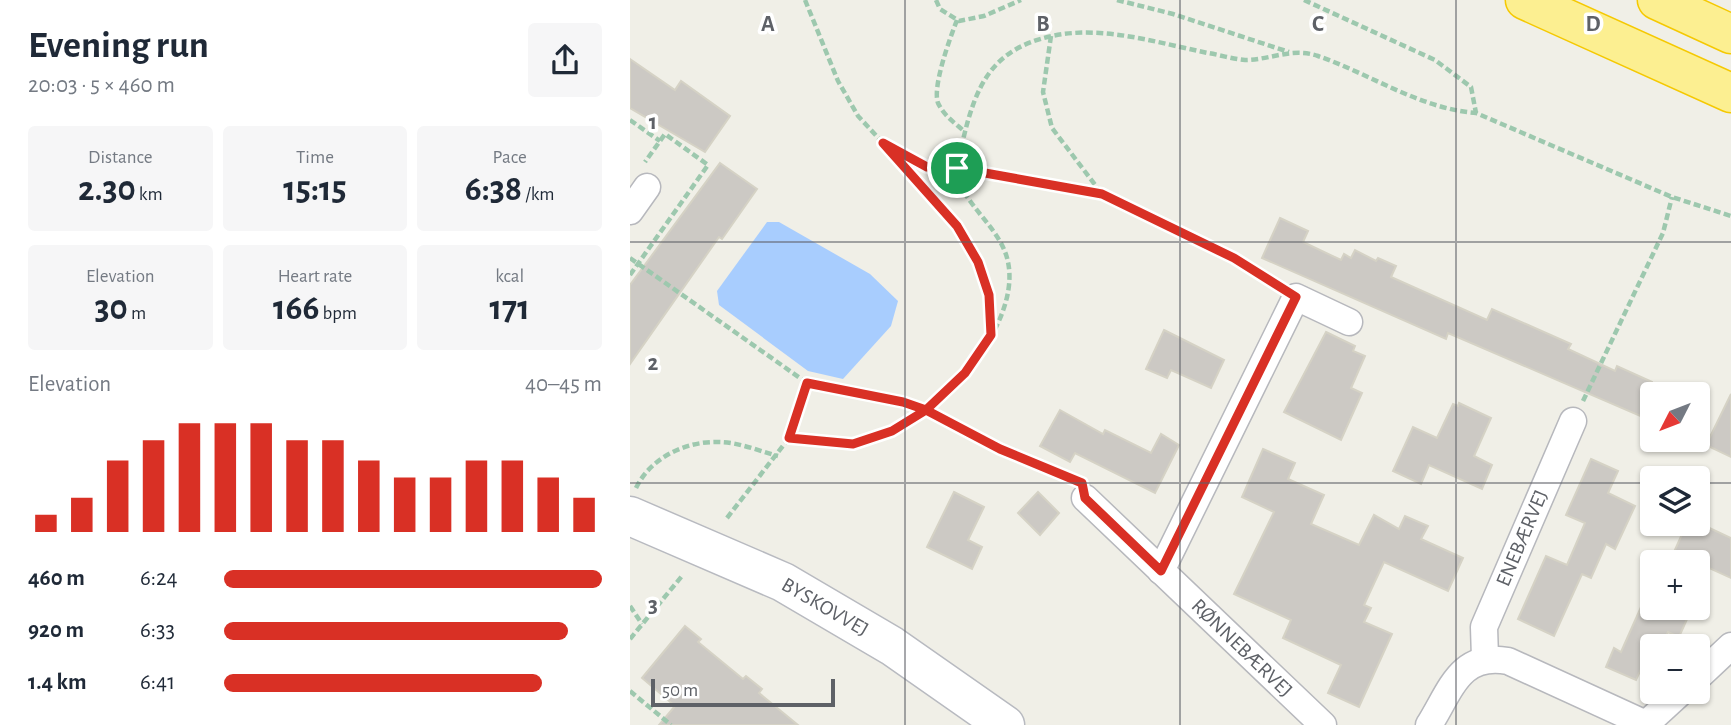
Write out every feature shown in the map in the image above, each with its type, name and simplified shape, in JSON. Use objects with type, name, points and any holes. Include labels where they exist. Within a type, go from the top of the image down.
[{"type":"highway","points":[[1525,0],[1731,93]]},
{"type":"highway","points":[[1657,0],[1731,34]]},
{"type":"main road","name":"BYSKOVVEJ","points":[[632,504],[783,582],[892,646],[1005,725]]},
{"type":"street","points":[[630,211],[647,187]]},
{"type":"street","points":[[1161,571],[1296,297],[1349,322]]},
{"type":"street","name":"ENEBÆRVEJ","points":[[1485,658],[1484,627],[1573,421]]},
{"type":"street","name":"RØNNEBÆRVEJ","points":[[1085,498],[1323,725]]},
{"type":"street","points":[[1710,666],[1731,646]]},
{"type":"street","points":[[1429,725],[1464,668],[1485,658],[1508,661],[1647,725],[1669,704]]},
{"type":"path","points":[[805,0],[838,81],[858,116],[957,226],[978,262],[989,295],[991,335]]},
{"type":"path","points":[[936,0],[940,9],[957,20],[984,16],[1021,0]]},
{"type":"path","points":[[1117,0],[1173,14],[1290,52],[1315,54],[1451,111],[1476,113],[1672,197],[1731,216]]},
{"type":"path","points":[[1304,0],[1435,60],[1471,87],[1476,113]]},
{"type":"path","points":[[957,20],[940,75],[937,100],[944,114],[965,132]]},
{"type":"path","points":[[789,438],[853,444],[892,431],[926,410],[965,373],[1004,313],[1010,292],[1008,261],[996,234],[961,186],[957,168],[972,101],[991,68],[1015,49],[1051,36],[1091,31],[1245,60],[1290,52]]},
{"type":"path","points":[[1051,36],[1043,92],[1052,128],[1102,194]]},
{"type":"path","points":[[630,120],[660,141]]},
{"type":"path","points":[[883,143],[927,167],[957,168],[1102,194],[1234,258],[1296,297]]},
{"type":"path","points":[[1573,421],[1663,233],[1672,197]]},
{"type":"path","points":[[630,258],[807,383],[903,402],[926,410],[1000,449],[1082,483],[1085,498]]},
{"type":"path","points":[[630,275],[638,264]]},
{"type":"path","points":[[727,518],[778,456],[789,438],[807,383]]},
{"type":"path","points":[[632,504],[659,460],[688,444],[721,441],[778,456]]},
{"type":"path","points":[[630,639],[682,576]]},
{"type":"path","points":[[630,606],[642,624]]},
{"type":"path","points":[[630,691],[671,725]]},
{"type":"water","points":[[767,222],[779,222],[870,274],[898,301],[891,326],[843,379],[808,371],[719,305],[717,291]]},
{"type":"building","points":[[630,59],[675,90],[681,81],[730,116],[705,152],[630,108]]},
{"type":"building","points":[[720,163],[757,189],[722,239],[719,237],[630,364],[630,285]]},
{"type":"building","points":[[1280,218],[1308,231],[1303,242],[1341,260],[1344,254],[1351,258],[1355,250],[1376,261],[1378,258],[1396,266],[1391,277],[1487,320],[1492,309],[1571,344],[1568,349],[1615,371],[1617,366],[1652,382],[1640,382],[1640,416],[1448,333],[1446,339],[1262,258]]},
{"type":"building","points":[[1164,330],[1224,360],[1211,388],[1171,370],[1167,378],[1146,369]]},
{"type":"building","points":[[1326,332],[1355,346],[1353,351],[1365,356],[1351,388],[1362,393],[1341,440],[1284,412]]},
{"type":"building","points":[[1731,394],[1731,457],[1710,447],[1710,437]]},
{"type":"building","points":[[1459,403],[1491,418],[1474,456],[1492,465],[1482,489],[1429,465],[1421,484],[1393,471],[1413,427],[1437,438],[1453,404],[1458,406]]},
{"type":"building","points":[[1060,410],[1103,434],[1105,430],[1151,453],[1161,434],[1179,445],[1155,493],[1075,453],[1070,462],[1040,446]]},
{"type":"building","points":[[1263,449],[1295,463],[1288,479],[1324,495],[1311,524],[1359,545],[1374,515],[1399,529],[1405,516],[1428,526],[1421,539],[1463,558],[1448,591],[1384,562],[1364,605],[1371,608],[1364,622],[1392,634],[1359,707],[1328,693],[1341,665],[1283,638],[1291,620],[1234,594],[1274,512],[1242,497]]},
{"type":"building","points":[[1591,459],[1618,471],[1608,493],[1635,506],[1615,549],[1606,544],[1591,578],[1582,574],[1554,636],[1518,619],[1546,556],[1567,565],[1585,523],[1566,515]]},
{"type":"building","points":[[954,492],[984,507],[968,540],[982,547],[972,569],[927,547]]},
{"type":"building","points":[[1038,492],[1059,513],[1040,535],[1018,513]]},
{"type":"building","points":[[1710,528],[1731,538],[1731,578],[1710,568],[1710,550],[1675,550],[1681,536],[1710,536]]},
{"type":"building","points":[[1640,609],[1640,620],[1687,620],[1680,634],[1640,634],[1640,671],[1636,680],[1606,667],[1614,648],[1621,652]]},
{"type":"building","points":[[685,626],[701,639],[698,642],[743,679],[746,676],[762,689],[759,693],[798,725],[659,725],[675,706],[642,678]]},
{"type":"route","points":[[957,168],[927,167],[883,143],[957,226],[978,262],[989,295],[991,335],[965,373],[926,410],[892,431],[853,444],[789,438],[807,383],[903,402],[926,410],[1000,449],[1082,483],[1085,498],[1161,571],[1296,297],[1234,258],[1102,194],[957,168]]}]
